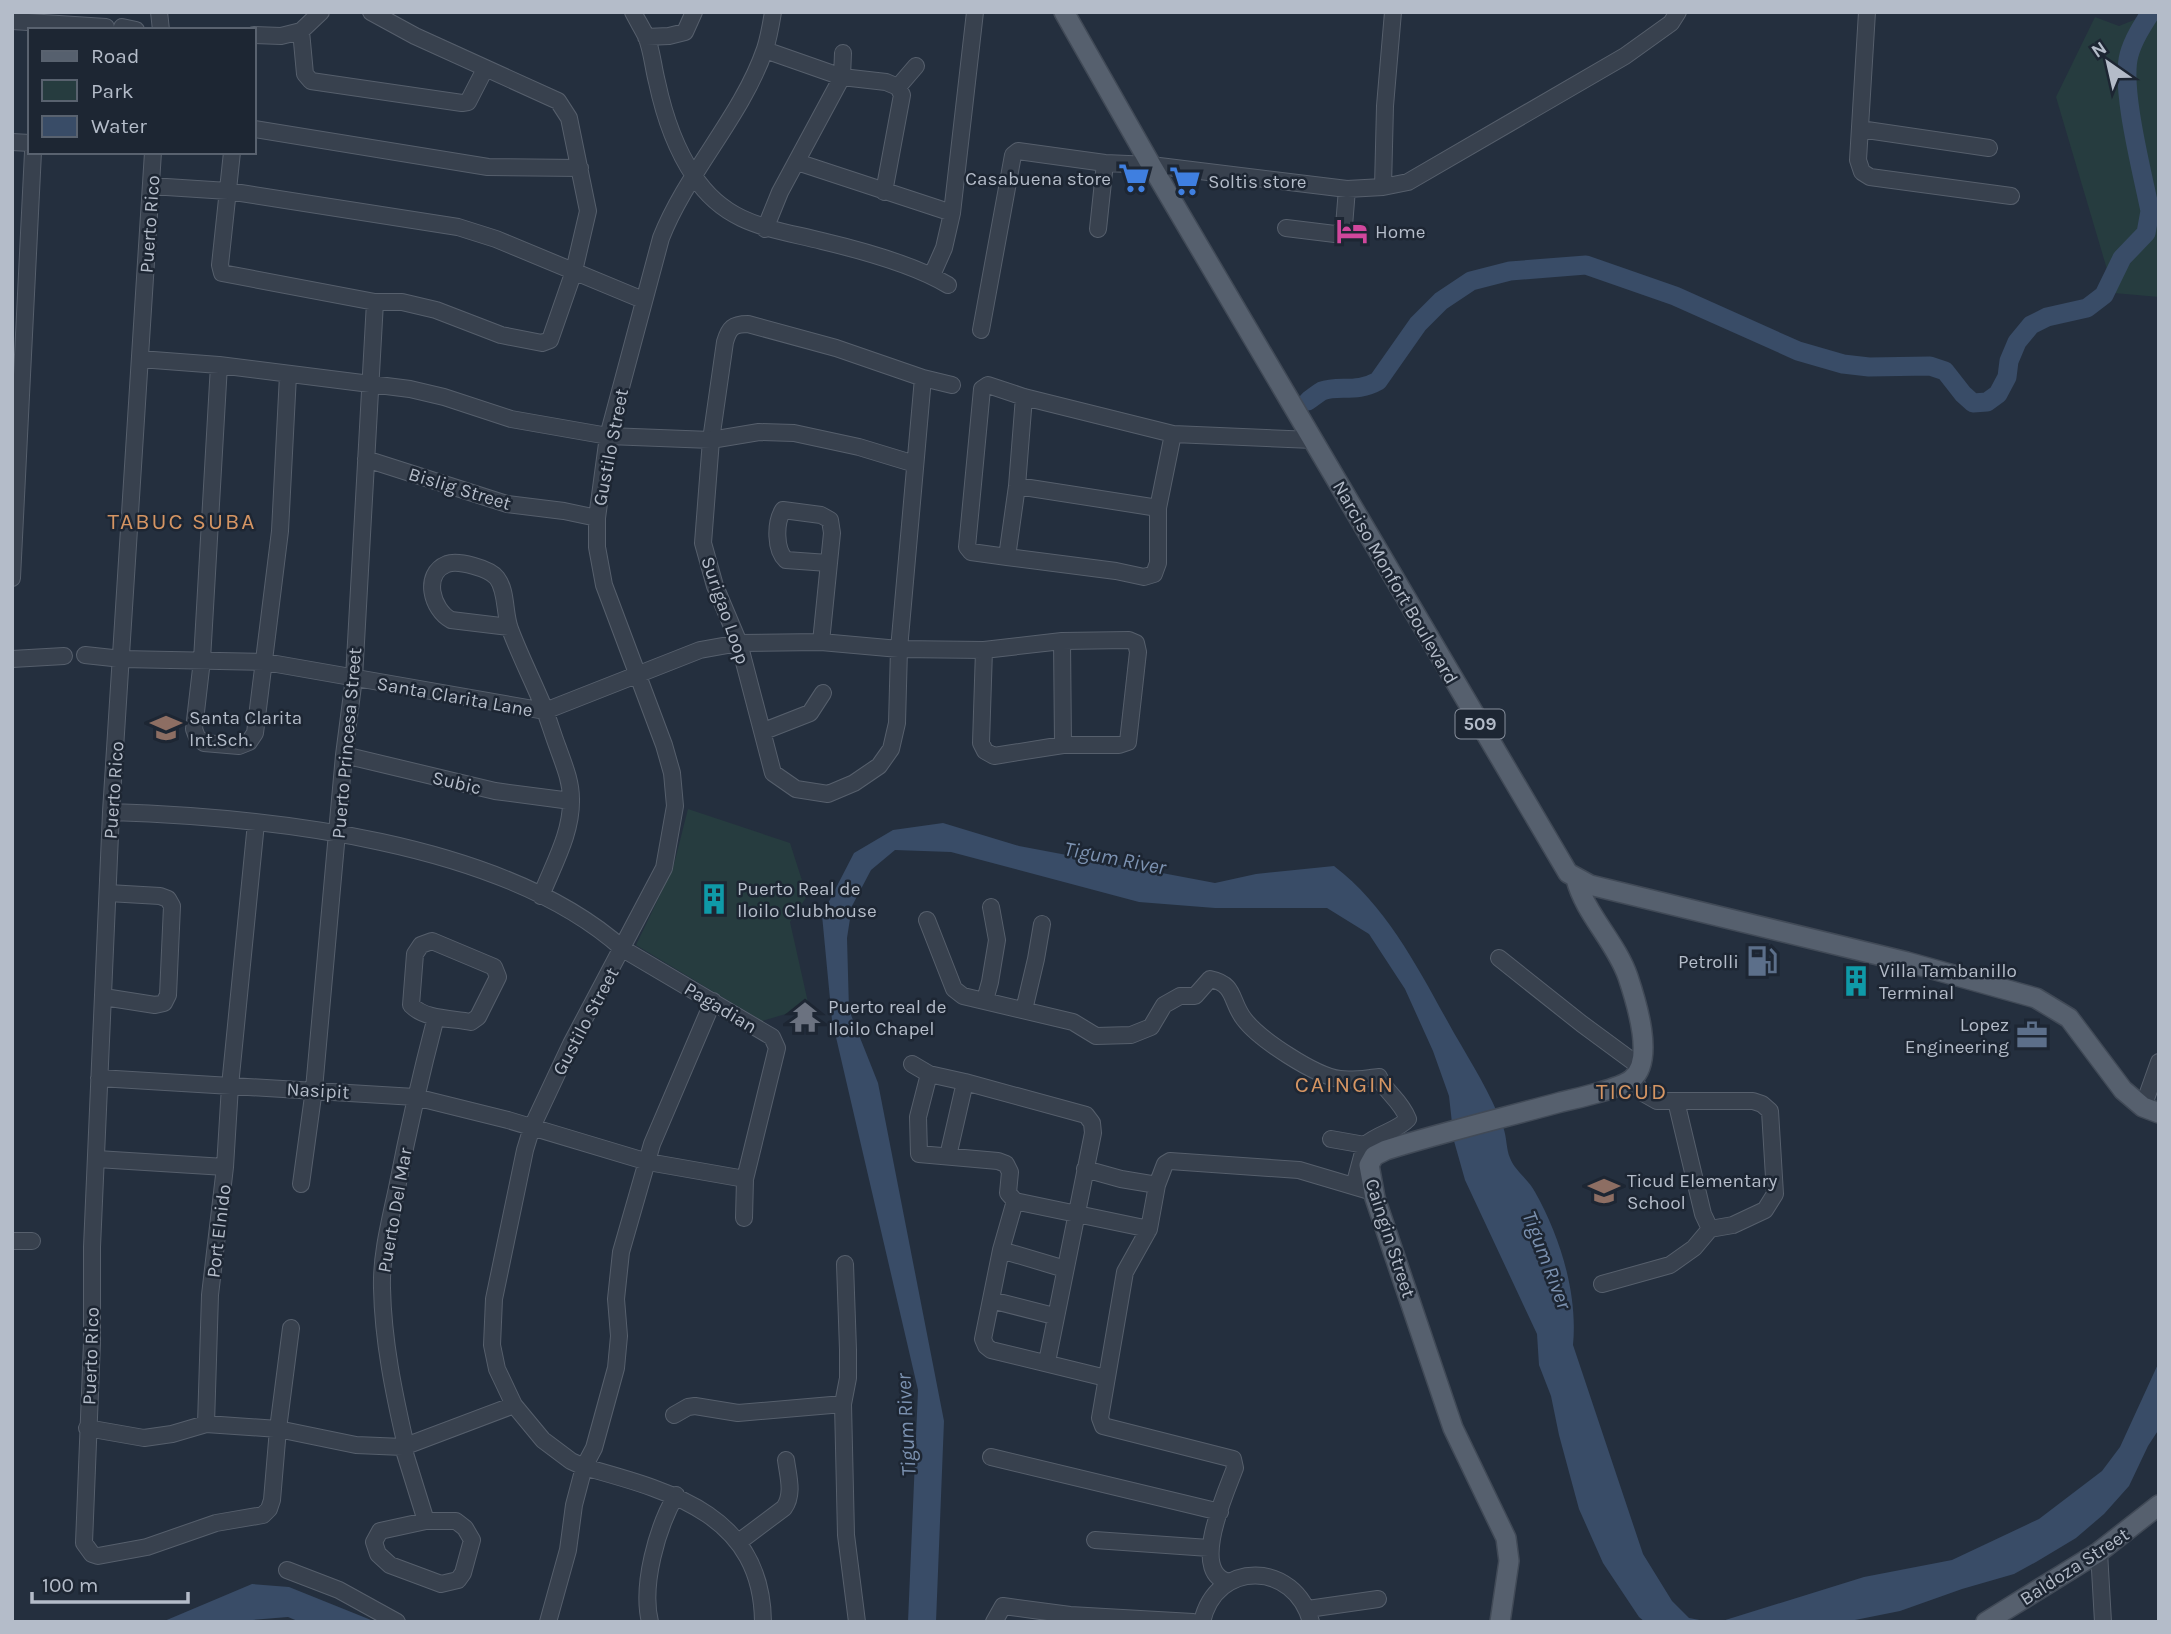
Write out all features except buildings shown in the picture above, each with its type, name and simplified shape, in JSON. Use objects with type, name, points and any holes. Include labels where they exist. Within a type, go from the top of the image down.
[{"type":"main road","name":"Narciso Monfort Boulevard","points":[[1064,12],[1151,165],[1568,873],[1576,878]]},
{"type":"main road","points":[[1576,878],[1581,895],[1627,974],[1641,1022],[1643,1045],[1635,1072]]},
{"type":"main road","points":[[1576,878],[1590,886],[1907,962],[2036,998],[2069,1018],[2123,1090],[2152,1110]]},
{"type":"main road","name":"Caingin Street","points":[[1500,1622],[1509,1561],[1506,1538],[1454,1428],[1373,1192],[1368,1165],[1374,1156],[1386,1150],[1595,1093],[1635,1072]]},
{"type":"main road","name":"Baldoza Street","points":[[1986,1622],[2006,1616],[2099,1552],[2159,1505]]},
{"type":"street","points":[[256,35],[281,36],[301,32],[321,12]]},
{"type":"street","points":[[232,154],[220,265],[222,273],[375,302],[402,302],[436,310],[501,335],[542,343],[550,340],[574,271],[588,211],[569,118],[558,101],[415,36],[371,12]]},
{"type":"street","points":[[633,12],[646,37],[668,124],[694,176],[713,200],[733,214],[765,229],[839,245],[932,275],[948,285]]},
{"type":"street","points":[[646,37],[685,32],[694,12]]},
{"type":"street","name":"Gustilo Street","points":[[763,1622],[757,1576],[740,1541],[708,1515],[676,1495],[584,1467],[571,1461],[543,1440],[514,1405],[497,1369],[492,1345],[492,1325],[494,1298],[525,1150],[571,1044],[664,868],[675,806],[672,772],[604,585],[597,547],[597,518],[608,436],[665,226],[727,124],[765,50],[773,12]]},
{"type":"street","points":[[932,275],[944,248],[952,213],[975,12]]},
{"type":"street","points":[[1382,187],[1393,12]]},
{"type":"street","points":[[981,330],[1013,155],[1018,151],[1105,163],[1151,165],[1348,188],[1382,187],[1408,182],[1625,55],[1671,23],[1678,12]]},
{"type":"street","points":[[1867,12],[1859,167],[1870,177],[2011,196]]},
{"type":"street","points":[[12,21],[106,27]]},
{"type":"street","points":[[301,32],[306,74],[311,82],[463,103],[468,102],[485,69]]},
{"type":"street","points":[[765,50],[842,76],[886,82],[898,87],[902,95],[884,192]]},
{"type":"street","points":[[765,229],[780,192],[842,76],[843,53]]},
{"type":"street","points":[[898,87],[916,66]]},
{"type":"street","points":[[256,129],[488,167],[579,167]]},
{"type":"street","points":[[1860,129],[1989,148]]},
{"type":"street","points":[[12,578],[33,154]]},
{"type":"street","name":"Puerto Rico","points":[[153,154],[110,813],[92,1247],[92,1342],[84,1543],[92,1554],[98,1556],[147,1547],[216,1523],[263,1515],[272,1500],[278,1429]]},
{"type":"street","points":[[797,162],[952,213]]},
{"type":"street","points":[[1098,229],[1105,163]]},
{"type":"street","points":[[151,186],[228,191],[458,228],[496,239],[643,300]]},
{"type":"street","points":[[1286,229],[1341,232],[1348,188]]},
{"type":"street","name":"Puerto Princesa Street","points":[[301,1184],[314,1090],[344,755],[354,678],[375,302]]},
{"type":"street","name":"Surigao Loop","points":[[899,649],[897,723],[891,749],[879,766],[854,783],[828,794],[796,789],[774,773],[739,643],[715,586],[703,543],[711,440],[725,342],[729,329],[736,324],[748,324],[836,348],[923,378]]},
{"type":"street","points":[[140,359],[219,365],[410,389],[444,397],[510,419],[608,436],[711,440],[759,432],[794,433],[859,447],[915,464]]},
{"type":"street","points":[[219,365],[202,660],[194,729],[197,737],[204,743],[239,746],[249,742],[255,733],[280,531],[288,375]]},
{"type":"street","points":[[899,649],[923,378],[952,385]]},
{"type":"street","points":[[1173,435],[1158,508],[1158,563],[1154,574],[1144,577],[971,552],[967,547],[982,389],[988,385],[1024,397],[1173,435],[1313,440]]},
{"type":"street","points":[[1007,557],[1017,486],[1024,397]]},
{"type":"street","name":"Bislig Street","points":[[366,459],[507,504],[597,518]]},
{"type":"street","points":[[1017,486],[1158,508]]},
{"type":"street","points":[[509,627],[451,620],[443,615],[435,604],[432,590],[435,575],[442,567],[461,562],[492,574],[502,588],[509,627],[569,775],[571,801],[560,852],[541,896]]},
{"type":"street","points":[[821,642],[828,563]]},
{"type":"street","name":"Santa Clarita Lane","points":[[85,655],[122,659],[265,662],[545,711],[700,650],[739,643],[821,642],[899,649],[984,650],[1062,641],[1129,640],[1136,643],[1138,652],[1128,743],[1063,745]]},
{"type":"street","points":[[984,650],[981,743],[985,751],[994,756],[1063,745],[1062,641]]},
{"type":"street","points":[[12,659],[64,656]]},
{"type":"street","points":[[764,731],[810,713],[823,693]]},
{"type":"street","name":"Subic","points":[[344,755],[495,791],[571,801]]},
{"type":"street","name":"Pagadian","points":[[110,813],[181,815],[338,834],[438,856],[477,868],[541,896],[603,931],[623,949],[772,1037],[777,1048],[745,1179],[744,1218]]},
{"type":"street","points":[[225,1167],[230,1086],[256,823]]},
{"type":"street","points":[[104,997],[155,1005],[164,1003],[168,995],[172,906],[168,899],[160,896],[108,893]]},
{"type":"street","points":[[985,1000],[997,940],[991,907]]},
{"type":"street","points":[[927,920],[954,989],[963,996],[1073,1022],[1096,1036],[1132,1035],[1150,1027],[1164,1005],[1180,996],[1195,996],[1210,979],[1220,981],[1230,989],[1244,1019],[1287,1057],[1339,1079],[1379,1077],[1401,1103],[1408,1119],[1377,1134],[1366,1145],[1354,1186]]},
{"type":"street","points":[[1024,1010],[1042,924]]},
{"type":"street","points":[[432,942],[494,967],[498,977],[478,1017],[471,1022],[436,1017],[416,1010],[411,1005],[415,954],[421,946],[432,942]]},
{"type":"street","points":[[1499,958],[1582,1024],[1635,1072],[1643,1093],[1657,1101],[1752,1101],[1762,1104],[1770,1111],[1775,1194],[1765,1210],[1733,1225],[1710,1229],[1694,1248],[1670,1265],[1602,1284]]},
{"type":"street","points":[[548,1622],[568,1550],[574,1505],[584,1467],[594,1448],[616,1368],[619,1336],[617,1274],[621,1252],[652,1144],[713,1001]]},
{"type":"street","name":"Puerto Del Mar","points":[[426,1521],[405,1446],[396,1399],[385,1330],[382,1286],[387,1236],[415,1097],[436,1017]]},
{"type":"street","points":[[2152,1110],[2159,1062]]},
{"type":"street","points":[[912,1064],[929,1074],[1086,1115],[1092,1123],[1093,1133],[1054,1316],[1047,1362]]},
{"type":"street","points":[[929,1074],[918,1117],[919,1154],[998,1161],[1006,1164],[1010,1172],[1008,1193],[1015,1201],[1149,1228]]},
{"type":"street","name":"Nasipit","points":[[99,1078],[415,1097],[533,1128]]},
{"type":"street","points":[[948,1156],[965,1082]]},
{"type":"street","points":[[1676,1101],[1703,1214],[1710,1229]]},
{"type":"street","points":[[533,1128],[648,1162],[745,1179]]},
{"type":"street","points":[[1331,1139],[1366,1145]]},
{"type":"street","name":"Port Elnido","points":[[97,1159],[225,1167],[210,1296],[206,1424]]},
{"type":"street","points":[[1229,1583],[1216,1573],[1209,1548],[1235,1468],[1233,1459],[1103,1426],[1100,1418],[1125,1272],[1149,1228],[1157,1185],[1165,1164],[1170,1161],[1299,1170],[1373,1192]]},
{"type":"street","points":[[1085,1169],[1157,1185]]},
{"type":"street","points":[[1015,1201],[1001,1250],[983,1339],[986,1346],[991,1350],[1106,1378]]},
{"type":"street","points":[[12,1241],[32,1241]]},
{"type":"street","points":[[1001,1250],[1065,1269]]},
{"type":"street","points":[[845,1264],[848,1350],[848,1378],[843,1404],[846,1535],[857,1622]]},
{"type":"street","points":[[992,1300],[1054,1316]]},
{"type":"street","points":[[278,1429],[291,1328]]},
{"type":"street","points":[[674,1415],[695,1406],[738,1413],[843,1404]]},
{"type":"street","points":[[405,1446],[514,1405]]},
{"type":"street","name":"Puerto Rico","points":[[87,1428],[144,1438],[172,1434],[206,1424],[278,1429],[356,1445],[405,1446]]},
{"type":"street","points":[[991,1457],[1220,1512]]},
{"type":"street","points":[[740,1541],[788,1503],[790,1492],[786,1460]]},
{"type":"street","points":[[650,1622],[648,1613],[651,1566],[664,1516],[676,1495]]},
{"type":"street","points":[[426,1521],[456,1521],[471,1536],[463,1573],[458,1580],[441,1584],[390,1564],[378,1554],[374,1542],[380,1531],[426,1521]]},
{"type":"street","points":[[1095,1539],[1209,1548]]},
{"type":"street","points":[[2099,1552],[2104,1622]]},
{"type":"street","points":[[288,1570],[339,1590],[397,1622]]},
{"type":"street","points":[[1202,1622],[1211,1599],[1229,1583],[1248,1576],[1269,1576],[1287,1584],[1302,1600],[1309,1616],[1378,1599]]},
{"type":"street","points":[[994,1622],[1003,1606],[1069,1615],[1194,1622]]},
{"type":"green space","points":[[2159,12],[2159,297],[2114,293],[2056,97],[2095,17],[2119,26]]},
{"type":"green space","points":[[688,809],[790,843],[807,896],[790,922],[809,1007],[762,1021],[636,945],[673,868]]},
{"type":"water","name":"Tigum River","points":[[943,823],[1019,846],[1215,883],[1256,874],[1334,866],[1354,883],[1387,922],[1416,965],[1493,1103],[1512,1163],[1532,1188],[1552,1227],[1570,1286],[1573,1345],[1643,1554],[1672,1601],[1689,1618],[1710,1622],[1645,1622],[1603,1563],[1579,1509],[1551,1396],[1539,1365],[1537,1334],[1465,1180],[1454,1141],[1449,1096],[1433,1051],[1405,989],[1369,934],[1327,908],[1215,908],[1139,902],[951,852],[895,850],[871,870],[852,906],[847,938],[849,1010],[878,1083],[944,1421],[936,1622],[908,1622],[918,1390],[832,1020],[822,915],[854,853],[893,830]]},
{"type":"water","points":[[2159,1362],[2159,1429],[2129,1486],[2104,1514],[2076,1538],[2036,1562],[2014,1574],[1900,1611],[1845,1622],[1719,1622],[1864,1577],[1952,1560],[2039,1519],[2102,1471],[2120,1447]]},
{"type":"water","points":[[252,1584],[289,1587],[376,1622],[300,1622],[288,1617],[228,1622],[162,1622]]},
{"type":"waterway","points":[[1308,401],[1322,391],[1363,387],[1378,381],[1418,324],[1441,301],[1471,281],[1510,271],[1586,265],[1675,296],[1798,351],[1843,364],[1869,367],[1930,366],[1945,371],[1973,403],[1987,402],[1998,394],[2007,377],[2009,361],[2017,342],[2031,325],[2047,317],[2087,308],[2104,295],[2122,258],[2146,233],[2150,211],[2130,109],[2127,70],[2133,44],[2151,12]]},
{"type":"place","name":"Casabuena store","points":[[1134,178]]},
{"type":"place","name":"Soltis store","points":[[1185,181]]},
{"type":"place","name":"Home","points":[[1352,231]]},
{"type":"place","name":"Santa Clarita Int.Sch.","points":[[166,728]]},
{"type":"place","name":"Puerto Real de Iloilo Clubhouse","points":[[714,899]]},
{"type":"place","name":"Petrolli","points":[[1762,961]]},
{"type":"place","name":"Villa Tambanillo Terminal","points":[[1856,981]]},
{"type":"place","name":"Puerto real de Iloilo Chapel","points":[[805,1017]]},
{"type":"place","name":"Lopez Engineering","points":[[2032,1035]]},
{"type":"place","name":"Ticud Elementary School","points":[[1604,1191]]},
{"type":"district","name":"TABUC SUBA","points":[[182,521]]},
{"type":"district","name":"CAINGIN","points":[[1345,1084]]},
{"type":"district","name":"TICUD","points":[[1632,1091]]}]
